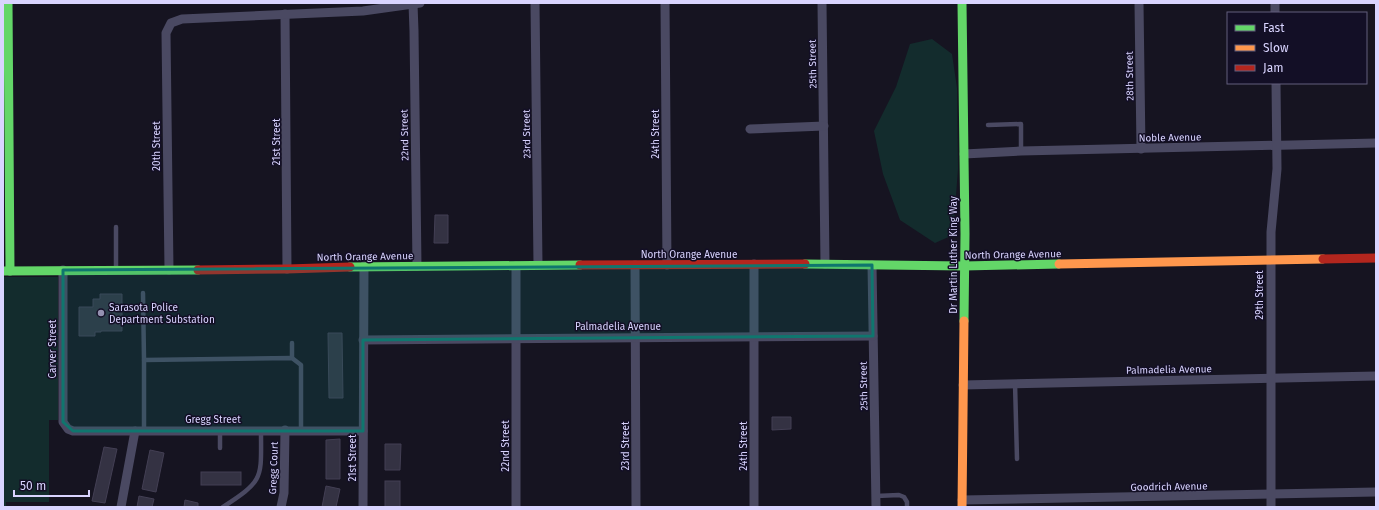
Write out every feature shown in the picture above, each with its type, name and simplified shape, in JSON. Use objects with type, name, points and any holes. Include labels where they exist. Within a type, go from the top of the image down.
[{"type":"street","points":[[6,271],[8,3]]},
{"type":"street","name":"23rd Street","points":[[535,3],[538,265]]},
{"type":"street","name":"24th Street","points":[[665,3],[667,265]]},
{"type":"street","name":"25th Street","points":[[822,3],[825,264]]},
{"type":"street","name":"Dr Martin Luther King Way","points":[[962,3],[964,154],[962,504]]},
{"type":"street","name":"28th Street","points":[[1138,3],[1141,149]]},
{"type":"street","points":[[285,14],[363,11],[416,4]]},
{"type":"street","name":"22nd Street","points":[[416,4],[414,31],[417,266]]},
{"type":"street","name":"20th Street","points":[[169,270],[166,33],[172,23],[182,19],[285,14]]},
{"type":"street","name":"21st Street","points":[[285,14],[287,269]]},
{"type":"street","name":"29th Street","points":[[1271,507],[1270,260],[1277,169],[1276,84]]},
{"type":"street","points":[[750,129],[824,126]]},
{"type":"street","name":"Noble Avenue","points":[[964,154],[1021,151],[1376,143]]},
{"type":"street","name":"North Orange Avenue","points":[[6,271],[538,265],[872,264],[964,266],[1376,258]]},
{"type":"street","name":"24th Street","points":[[754,264],[754,507]]},
{"type":"street","name":"25th Street","points":[[872,264],[876,507]]},
{"type":"street","name":"23rd Street","points":[[635,265],[636,507]]},
{"type":"street","name":"21st Street","points":[[363,507],[364,266]]},
{"type":"street","name":"22nd Street","points":[[516,266],[516,507]]},
{"type":"street","name":"Carver Street","points":[[63,270],[63,422],[66,426]]},
{"type":"street","name":"Palmadelia Avenue","points":[[363,340],[873,336]]},
{"type":"street","name":"Palmadelia Avenue","points":[[963,384],[1376,376]]},
{"type":"street","name":"Gregg Street","points":[[66,426],[68,429],[73,431],[363,431]]},
{"type":"street","name":"Gregg Court","points":[[281,507],[284,493],[285,430]]},
{"type":"street","points":[[121,507],[140,431]]},
{"type":"street","name":"Goodrich Avenue","points":[[962,504],[1376,492]]},
{"type":"lane","points":[[988,125],[1021,124],[1021,151]]},
{"type":"lane","points":[[116,227],[116,270]]},
{"type":"lane","points":[[140,431],[144,360],[143,293]]},
{"type":"lane","points":[[292,342],[292,358]]},
{"type":"lane","points":[[144,360],[292,358],[301,365],[301,430]]},
{"type":"lane","points":[[1015,384],[1017,459]]},
{"type":"lane","points":[[220,430],[220,448]]},
{"type":"lane","points":[[223,507],[248,490],[259,476],[261,467],[261,430]]},
{"type":"lane","points":[[876,496],[899,495],[904,497],[907,502],[907,507]]},
{"type":"highlighted area","points":[[872,265],[873,336],[363,340],[363,431],[73,431],[63,422],[63,270]]},
{"type":"green space","points":[[932,39],[952,54],[957,88],[958,169],[953,235],[935,243],[900,220],[883,174],[874,131],[896,87],[910,44]]},
{"type":"green space","points":[[3,277],[58,277],[58,420],[49,420],[49,502],[6,502],[6,507],[3,507]]},
{"type":"building","points":[[435,215],[448,215],[448,243],[434,243]]},
{"type":"building","points":[[100,294],[122,294],[122,331],[101,331],[95,332],[95,336],[79,336],[79,307],[93,307],[93,299],[100,299]]},
{"type":"building","points":[[328,333],[342,333],[343,398],[329,398]]},
{"type":"building","points":[[772,417],[791,417],[791,429],[772,430]]},
{"type":"building","points":[[340,439],[340,479],[326,479],[326,440]]},
{"type":"building","points":[[385,444],[401,444],[400,470],[385,470]]},
{"type":"building","points":[[104,447],[117,449],[105,503],[92,501]]},
{"type":"building","points":[[150,450],[164,453],[156,492],[142,489]]},
{"type":"building","points":[[201,472],[241,472],[241,485],[201,485]]},
{"type":"building","points":[[385,481],[400,481],[400,507],[385,507]]},
{"type":"building","points":[[326,486],[340,489],[336,507],[322,507]]},
{"type":"building","points":[[139,496],[154,499],[152,507],[137,507]]},
{"type":"building","points":[[185,500],[198,503],[198,507],[184,507]]},
{"type":"traffic: fast","points":[[8,3],[10,271]]},
{"type":"traffic: fast","points":[[962,3],[965,234],[964,321]]},
{"type":"traffic: fast","points":[[805,264],[964,266],[1059,264]]},
{"type":"traffic: fast","points":[[350,267],[580,265]]},
{"type":"traffic: fast","points":[[3,271],[198,270]]},
{"type":"traffic: slow","points":[[1059,264],[1323,259]]},
{"type":"traffic: slow","points":[[962,507],[964,321]]},
{"type":"traffic: jam","points":[[1323,259],[1376,258]]},
{"type":"traffic: jam","points":[[580,265],[805,264]]},
{"type":"traffic: jam","points":[[198,270],[350,267]]},
{"type":"place","name":"Sarasota Police Department Substation","points":[[101,313]]}]
